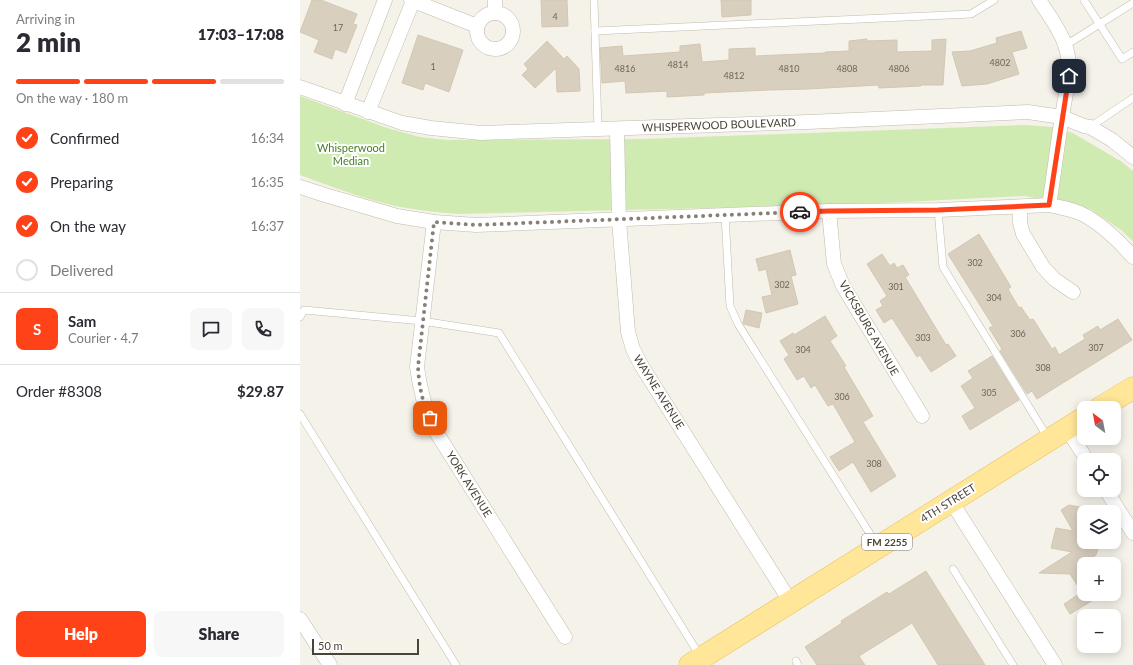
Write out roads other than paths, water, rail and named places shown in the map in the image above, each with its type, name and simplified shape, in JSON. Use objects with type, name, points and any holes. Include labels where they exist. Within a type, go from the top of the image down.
[{"type":"main road","points":[[1112,401],[1133,388]]},
{"type":"main road","name":"4TH STREET","points":[[695,661],[1067,429]]},
{"type":"street","points":[[346,104],[385,0]]},
{"type":"street","points":[[368,112],[412,0],[477,26]]},
{"type":"street","points":[[1039,0],[1066,45],[1069,65],[1068,86],[1049,205]]},
{"type":"street","points":[[495,6],[507,17],[513,28],[513,34],[508,45],[496,50],[490,49],[484,47],[480,43],[476,32],[477,26],[480,20],[484,16],[490,14],[495,6]]},
{"type":"street","name":"WHISPERWOOD BOULEVARD","points":[[300,87],[402,123],[424,127],[481,133],[808,122],[1028,112],[1062,117],[1090,127],[1112,140],[1132,155]]},
{"type":"street","name":"WAYNE AVENUE","points":[[617,129],[619,220],[628,332],[633,349],[790,601]]},
{"type":"street","points":[[300,187],[397,216],[434,222],[476,225],[829,211],[938,210],[1049,205],[1067,208],[1080,213],[1098,224],[1118,240],[1133,256]]},
{"type":"street","points":[[1020,207],[1020,223],[1023,234],[1043,267],[1054,279],[1073,292]]},
{"type":"street","name":"VICKSBURG AVENUE","points":[[829,211],[834,264],[843,286],[922,416]]},
{"type":"street","name":"YORK AVENUE","points":[[434,222],[418,367],[420,388],[426,410],[433,427],[565,637]]},
{"type":"street","points":[[1067,429],[1082,453]]},
{"type":"street","points":[[1110,497],[1133,533]]},
{"type":"street","points":[[951,501],[1056,665]]},
{"type":"street","points":[[301,621],[330,665]]},
{"type":"lane","points":[[594,0],[598,129]]},
{"type":"lane","points":[[595,31],[971,14],[994,0]]},
{"type":"lane","points":[[1084,0],[1122,59],[1133,52]]},
{"type":"lane","points":[[1066,45],[1133,3]]},
{"type":"lane","points":[[1090,127],[1133,98]]},
{"type":"lane","points":[[938,210],[943,267],[1067,429]]},
{"type":"lane","points":[[725,215],[730,306],[738,324],[878,547]]},
{"type":"lane","points":[[300,317],[304,310],[422,321],[499,333],[695,661]]},
{"type":"lane","points":[[300,414],[456,665]]},
{"type":"lane","points":[[953,569],[1013,665]]},
{"type":"park label","name":"Whisperwood Median","points":[[351,154]]}]
